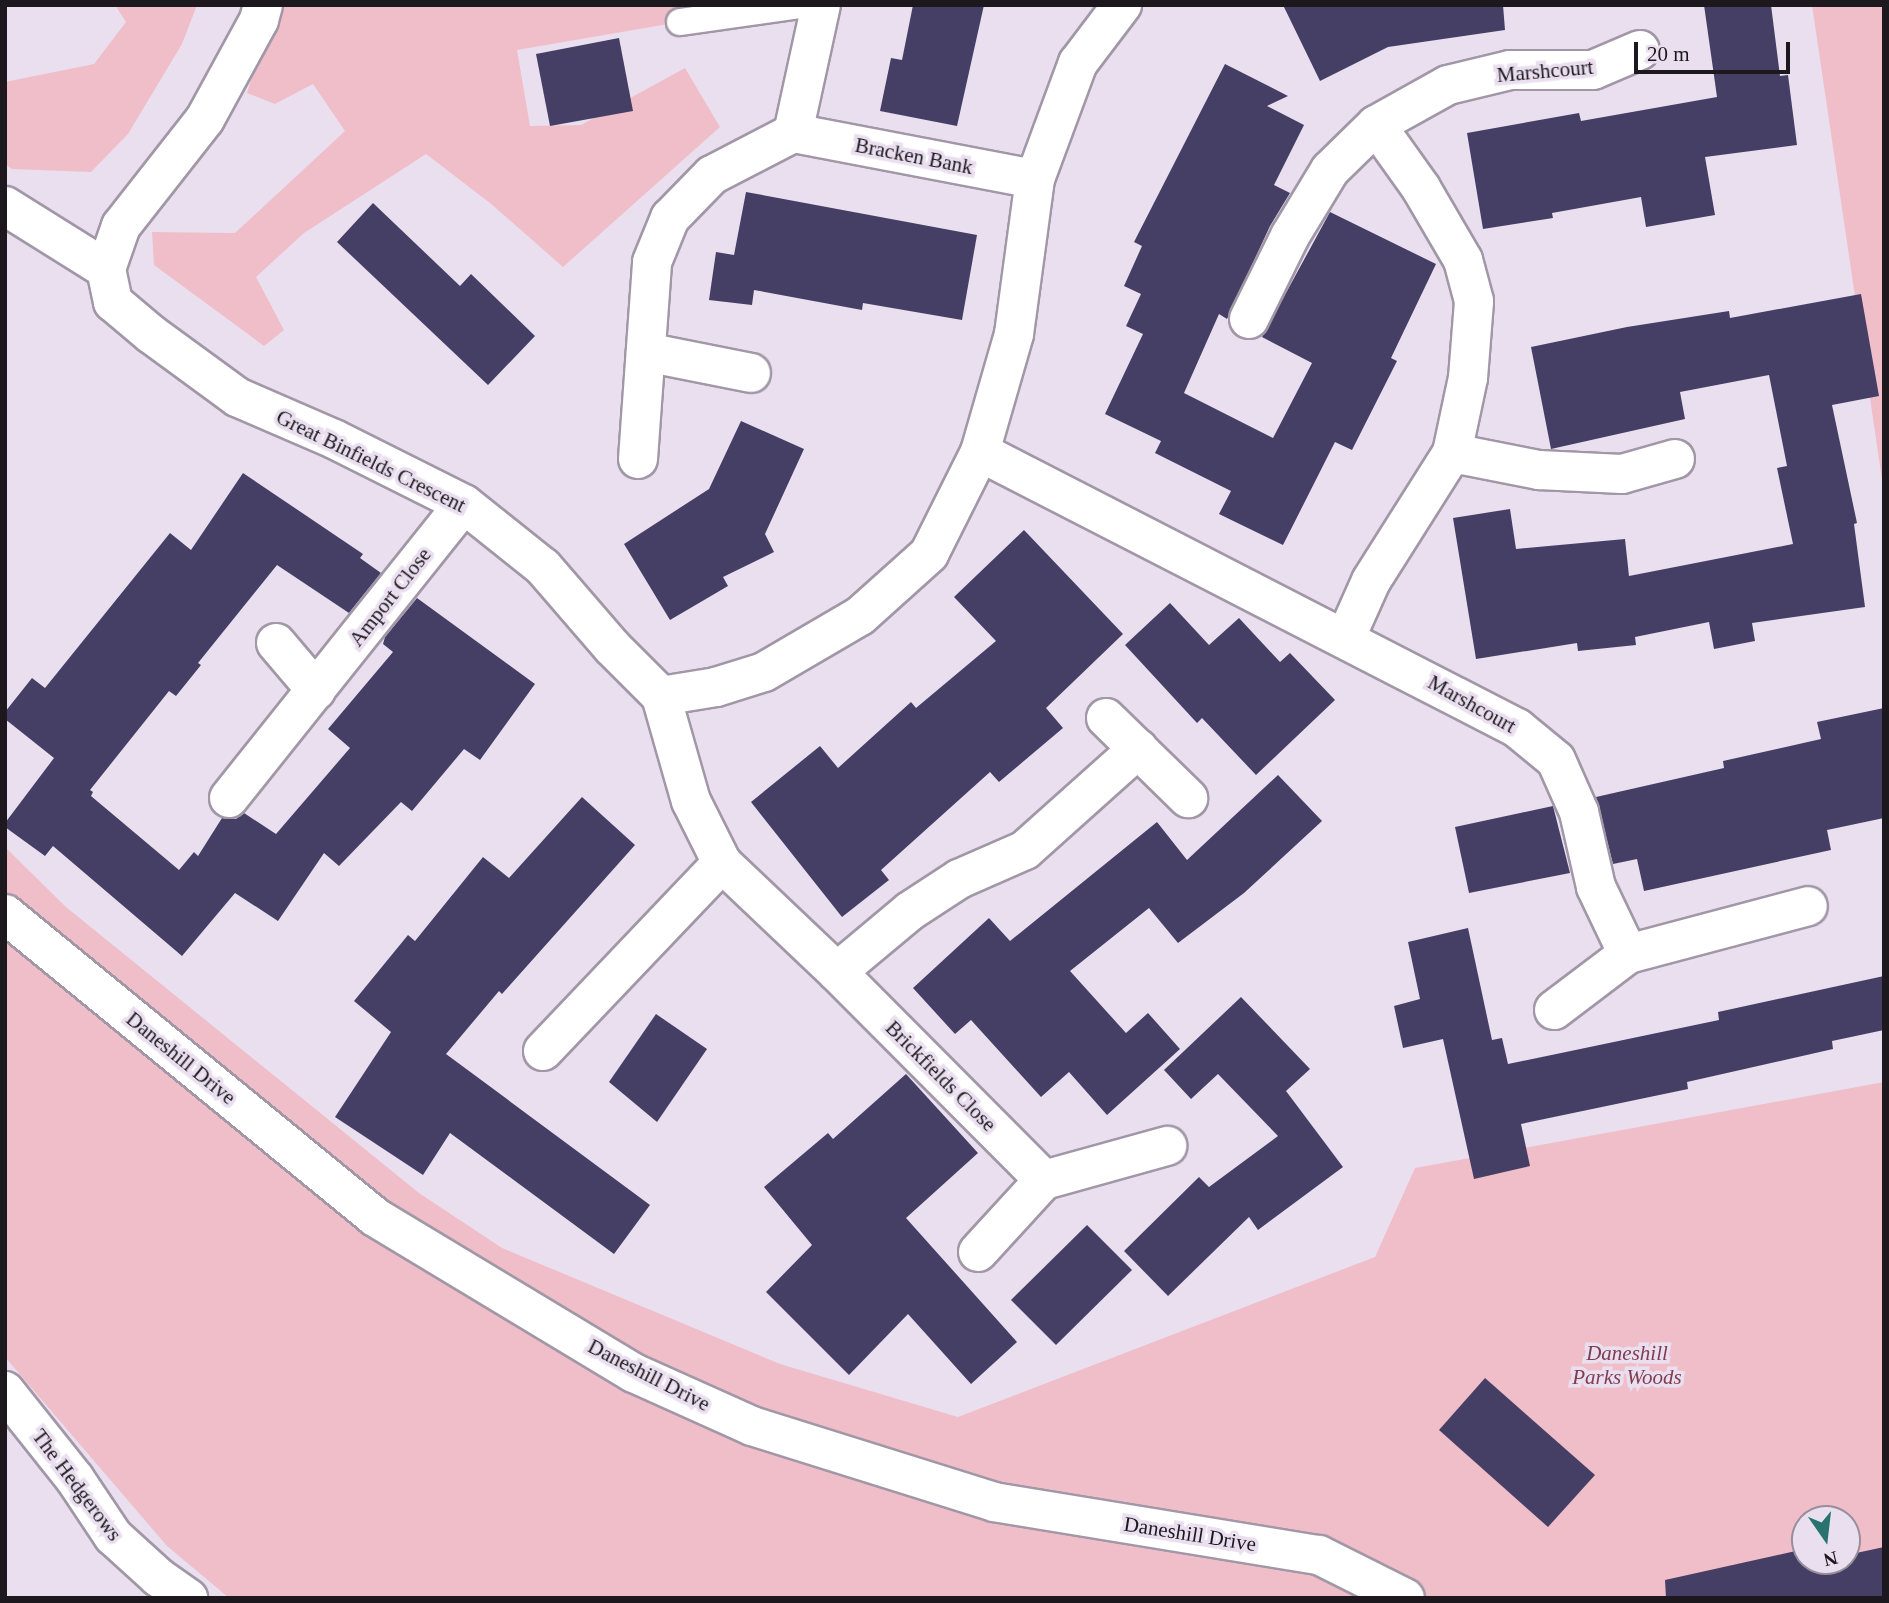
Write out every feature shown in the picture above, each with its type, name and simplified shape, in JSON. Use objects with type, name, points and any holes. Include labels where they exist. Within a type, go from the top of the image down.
[{"type":"street","points":[[5,206],[106,269],[121,226],[205,119],[259,20],[263,5]]},
{"type":"street","points":[[638,458],[652,262],[670,218],[712,175],[793,133],[821,5]]},
{"type":"street","points":[[661,696],[716,687],[764,672],[860,617],[929,554],[980,452],[1014,334],[1035,179],[1078,63],[1122,5]]},
{"type":"street","name":"Marshcourt","points":[[1249,319],[1290,236],[1330,170],[1376,125],[1448,85],[1510,70],[1593,70],[1640,50]]},
{"type":"street","points":[[1346,637],[1371,581],[1452,453],[1468,378],[1474,301],[1463,260],[1422,188],[1376,125]]},
{"type":"street","name":"Bracken Bank","points":[[793,133],[1035,179]]},
{"type":"street","name":"Great Binfields Crescent","points":[[106,269],[113,302],[151,334],[237,397],[334,439],[464,504],[543,567],[612,647],[661,696]]},
{"type":"street","points":[[646,352],[751,373]]},
{"type":"street","name":"Marshcourt","points":[[980,452],[1346,637],[1517,728],[1556,760],[1579,812],[1596,887],[1628,954]]},
{"type":"street","points":[[1452,453],[1539,470],[1622,474],[1675,459]]},
{"type":"street","name":"Amport Close","points":[[229,798],[464,504]]},
{"type":"street","points":[[276,643],[316,690]]},
{"type":"street","name":"Brickfields Close","points":[[661,696],[691,801],[722,863],[837,972],[1044,1180]]},
{"type":"street","points":[[1106,718],[1188,798]]},
{"type":"street","points":[[837,972],[910,911],[959,879],[1025,850],[1138,749]]},
{"type":"street","points":[[543,1051],[722,863]]},
{"type":"street","points":[[1554,1010],[1628,954],[1808,906]]},
{"type":"street","name":"Daneshill Drive","points":[[5,914],[375,1217],[634,1373],[752,1426],[994,1502],[1319,1555],[1405,1598]]},
{"type":"street","points":[[978,1252],[1044,1180],[1167,1146]]},
{"type":"street","name":"The Hedgerows","points":[[5,1391],[75,1479],[113,1536],[158,1577],[188,1598]]},
{"type":"lane","points":[[680,22],[799,5]]},
{"type":"green space","points":[[115,5],[197,5],[182,44],[128,134],[91,172],[12,169],[5,164],[5,82],[94,64],[126,22]]},
{"type":"green space","points":[[279,5],[684,5],[680,22],[517,50],[530,126],[581,125],[685,68],[720,127],[563,267],[490,203],[426,154],[304,233],[256,277],[284,330],[264,346],[154,265],[152,232],[235,233],[345,131],[313,84],[275,104],[247,93],[270,21]]},
{"type":"green space","points":[[1812,5],[1884,5],[1884,493]]},
{"type":"green space","name":"Daneshill Parks Woods","points":[[5,847],[66,907],[419,1193],[502,1248],[780,1364],[958,1417],[1375,1257],[1415,1168],[1884,1082],[1884,1598],[229,1598],[167,1546],[5,1357]]},
{"type":"building","points":[[913,5],[984,5],[957,126],[880,111],[891,58],[902,60]]},
{"type":"building","points":[[1283,5],[1503,5],[1505,30],[1388,47],[1320,81]]},
{"type":"building","points":[[1704,5],[1771,5],[1780,76],[1788,75],[1797,145],[1705,157],[1715,215],[1646,227],[1641,197],[1552,213],[1553,218],[1483,229],[1467,133],[1579,113],[1581,121],[1717,97]]},
{"type":"building","points":[[619,38],[633,111],[550,126],[536,54]]},
{"type":"building","points":[[1225,64],[1288,96],[1267,106],[1304,125],[1274,185],[1290,193],[1270,226],[1227,319],[1219,314],[1184,393],[1273,438],[1312,363],[1262,337],[1330,212],[1436,264],[1391,358],[1397,361],[1352,450],[1335,442],[1283,545],[1219,514],[1231,491],[1155,453],[1161,441],[1105,414],[1143,334],[1126,326],[1141,294],[1124,286],[1142,246],[1134,242]]},
{"type":"building","points":[[746,192],[977,235],[962,320],[863,303],[862,310],[754,290],[752,305],[709,300],[716,252],[734,255]]},
{"type":"building","points":[[373,203],[460,286],[471,274],[535,336],[488,385],[337,242]]},
{"type":"building","points":[[1861,294],[1879,396],[1832,405],[1857,523],[1854,524],[1865,607],[1752,623],[1755,641],[1714,649],[1709,622],[1635,637],[1636,645],[1578,651],[1577,643],[1476,659],[1453,518],[1510,509],[1516,549],[1625,539],[1629,576],[1793,544],[1777,468],[1787,466],[1769,375],[1680,392],[1685,419],[1551,449],[1531,347],[1627,327],[1729,311],[1730,318]]},
{"type":"building","points":[[741,421],[804,449],[765,534],[774,552],[723,577],[728,586],[670,620],[624,544],[709,489]]},
{"type":"building","points":[[243,473],[363,554],[360,558],[381,573],[349,613],[277,565],[198,663],[201,665],[176,696],[169,691],[90,790],[93,792],[91,796],[179,870],[194,852],[198,856],[222,818],[236,819],[244,813],[276,834],[350,748],[328,729],[393,652],[383,644],[385,637],[417,598],[535,684],[480,760],[464,749],[412,811],[401,802],[339,866],[324,853],[278,921],[235,893],[182,956],[53,846],[45,856],[5,827],[5,823],[54,758],[5,719],[5,712],[32,678],[45,688],[170,533],[191,550]]},
{"type":"building","points":[[1024,530],[1123,634],[1046,708],[1063,728],[999,782],[990,772],[881,870],[889,880],[842,917],[751,802],[820,746],[838,768],[911,702],[916,708],[996,641],[954,597]]},
{"type":"building","points":[[1170,603],[1209,645],[1239,618],[1280,662],[1290,653],[1335,700],[1256,775],[1202,718],[1197,723],[1125,645]]},
{"type":"building","points":[[1884,708],[1884,818],[1827,830],[1831,850],[1644,891],[1637,859],[1613,864],[1596,797],[1724,768],[1723,761],[1821,739],[1817,722]]},
{"type":"building","points":[[1278,775],[1322,821],[1244,893],[1178,943],[1149,908],[1070,971],[1126,1033],[1148,1013],[1180,1049],[1107,1115],[1069,1072],[1041,1097],[971,1020],[955,1034],[913,988],[989,918],[1010,941],[1157,822],[1187,860]]},
{"type":"building","points":[[582,797],[635,845],[502,994],[499,991],[446,1054],[650,1205],[614,1254],[450,1133],[423,1175],[335,1117],[391,1032],[354,1001],[408,935],[415,941],[483,857],[509,878]]},
{"type":"building","points":[[1553,806],[1570,873],[1469,893],[1455,827]]},
{"type":"building","points":[[1468,928],[1492,1040],[1502,1038],[1508,1064],[1719,1020],[1718,1012],[1884,976],[1884,1030],[1832,1041],[1833,1049],[1687,1082],[1688,1089],[1521,1124],[1530,1166],[1474,1179],[1443,1039],[1403,1048],[1394,1006],[1420,999],[1408,942]]},
{"type":"building","points":[[1241,997],[1310,1069],[1286,1091],[1343,1167],[1258,1230],[1249,1217],[1168,1296],[1124,1251],[1199,1177],[1209,1187],[1278,1136],[1218,1074],[1191,1099],[1164,1070]]},
{"type":"building","points":[[656,1014],[707,1049],[657,1122],[609,1082]]},
{"type":"building","points":[[906,1074],[978,1153],[906,1218],[1017,1342],[971,1384],[908,1314],[849,1375],[766,1292],[812,1245],[764,1187],[828,1133],[833,1139]]},
{"type":"building","points":[[1087,1225],[1132,1270],[1056,1345],[1011,1300]]},
{"type":"building","points":[[1485,1378],[1595,1475],[1548,1527],[1439,1430]]},
{"type":"building","points":[[1884,1547],[1884,1598],[1666,1598],[1665,1580],[1791,1552],[1791,1575],[1861,1575],[1861,1552]]}]
